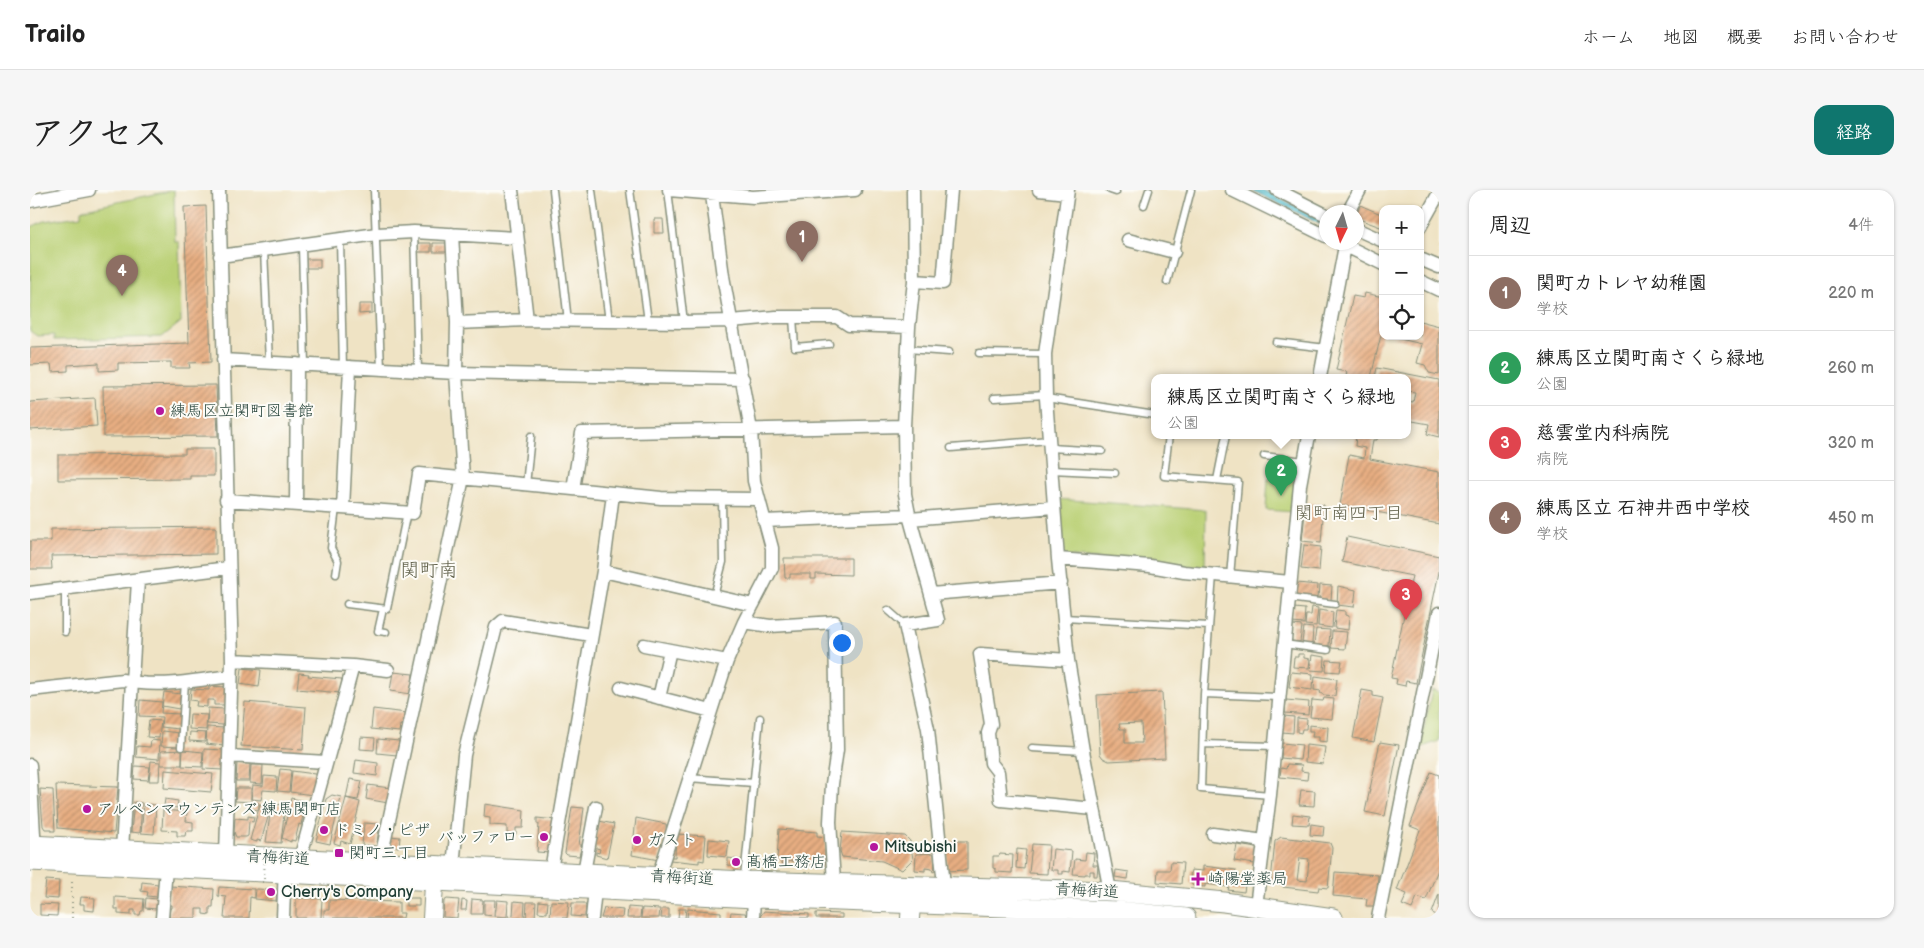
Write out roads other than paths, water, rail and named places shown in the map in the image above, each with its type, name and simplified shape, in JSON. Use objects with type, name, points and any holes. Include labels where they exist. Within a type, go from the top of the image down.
[{"type":"main road","name":"青梅街道","points":[[33,853],[122,850],[226,855],[290,863],[441,871],[551,870],[744,881],[912,884],[1110,891],[1261,912],[1333,918]]},
{"type":"main road","name":"青梅街道","points":[[33,853],[166,868],[290,863],[380,862],[595,890],[754,898],[911,911],[1186,918]]},
{"type":"street","points":[[30,201],[89,190]]},
{"type":"street","points":[[219,190],[226,500],[232,660],[226,855]]},
{"type":"street","points":[[512,190],[516,238],[527,320]]},
{"type":"street","points":[[668,190],[753,197],[854,190]]},
{"type":"street","points":[[913,190],[914,281],[909,327],[904,426],[905,494],[909,517],[938,620],[904,625],[928,729],[944,885]]},
{"type":"street","points":[[914,281],[943,283],[951,190]]},
{"type":"street","points":[[1040,190],[1068,191],[1045,354],[1046,397],[1058,560],[1068,660],[1083,751],[1110,891]]},
{"type":"street","points":[[1232,190],[1319,233]]},
{"type":"street","points":[[1277,190],[1319,211]]},
{"type":"street","points":[[1352,205],[1360,190]]},
{"type":"street","points":[[1424,220],[1439,193]]},
{"type":"street","points":[[30,211],[61,195]]},
{"type":"street","points":[[658,876],[727,661],[744,622],[772,568],[772,548],[757,499],[754,481],[751,430],[723,276],[712,195]]},
{"type":"street","points":[[220,256],[377,234],[414,232],[516,238]]},
{"type":"street","points":[[1364,233],[1379,239]]},
{"type":"street","points":[[380,862],[464,478],[456,373],[457,323],[452,234]]},
{"type":"street","points":[[1128,240],[1174,252]]},
{"type":"street","points":[[1321,374],[1341,250]]},
{"type":"street","points":[[1354,250],[1379,262]]},
{"type":"street","points":[[1424,261],[1439,267]]},
{"type":"street","points":[[1424,283],[1439,290]]},
{"type":"street","points":[[457,323],[527,320],[684,322],[837,317],[849,325],[909,327]]},
{"type":"street","points":[[223,360],[456,373],[743,379]]},
{"type":"street","points":[[296,504],[301,365]]},
{"type":"street","points":[[340,508],[346,367]]},
{"type":"street","points":[[573,489],[582,433],[904,426]]},
{"type":"street","points":[[1261,912],[1264,841],[1288,598],[1300,485],[1308,439]]},
{"type":"street","points":[[226,500],[412,513],[419,474],[661,498],[757,499]]},
{"type":"street","points":[[551,870],[603,571],[613,494]]},
{"type":"street","points":[[764,521],[909,517],[1054,507]]},
{"type":"street","points":[[1058,560],[1150,566],[1212,575],[1290,582]]},
{"type":"street","points":[[30,593],[228,568]]},
{"type":"street","points":[[603,571],[753,605]]},
{"type":"street","points":[[122,850],[138,580]]},
{"type":"street","points":[[931,594],[1060,583]]},
{"type":"street","points":[[1378,918],[1439,613]]},
{"type":"street","points":[[432,918],[464,755],[496,627],[503,621],[591,635]]},
{"type":"street","points":[[744,622],[770,626],[835,622],[837,750],[832,784],[830,822],[834,882]]},
{"type":"street","points":[[644,644],[727,661]]},
{"type":"street","points":[[659,698],[670,650]]},
{"type":"street","points":[[1068,660],[980,654],[991,724],[988,733],[992,763],[998,772],[1001,800],[1094,809]]},
{"type":"street","points":[[232,660],[353,666],[388,670]]},
{"type":"street","points":[[283,918],[290,863],[326,762],[353,666]]},
{"type":"street","points":[[30,690],[122,680],[132,683],[161,684],[231,676]]},
{"type":"street","points":[[620,688],[711,710]]},
{"type":"street","points":[[229,756],[326,762]]},
{"type":"street","points":[[30,765],[33,853]]},
{"type":"street","points":[[584,872],[596,807]]},
{"type":"street","points":[[1213,834],[1264,841]]},
{"type":"street","points":[[162,918],[166,868]]},
{"type":"street","points":[[911,911],[912,884]]},
{"type":"street","points":[[592,918],[595,890]]},
{"type":"street","points":[[752,918],[754,898]]},
{"type":"lane","points":[[374,190],[377,234],[380,369]]},
{"type":"lane","points":[[553,190],[568,321]]},
{"type":"lane","points":[[592,190],[609,321]]},
{"type":"lane","points":[[630,190],[648,321]]},
{"type":"lane","points":[[668,190],[684,322]]},
{"type":"lane","points":[[1144,206],[1149,190]]},
{"type":"lane","points":[[1167,282],[1191,190]]},
{"type":"lane","points":[[414,232],[418,371]]},
{"type":"lane","points":[[340,240],[346,367]]},
{"type":"lane","points":[[301,365],[302,246]]},
{"type":"lane","points":[[264,250],[269,363]]},
{"type":"lane","points":[[793,317],[795,347],[829,344]]},
{"type":"lane","points":[[1276,342],[1326,348]]},
{"type":"lane","points":[[908,349],[949,352]]},
{"type":"lane","points":[[979,353],[1045,354]]},
{"type":"lane","points":[[994,398],[1046,397],[1151,413]]},
{"type":"lane","points":[[526,485],[531,436]]},
{"type":"lane","points":[[1169,439],[1164,476],[1238,482],[1230,577]]},
{"type":"lane","points":[[1217,480],[1225,439]]},
{"type":"lane","points":[[951,448],[1050,444],[1102,451]]},
{"type":"lane","points":[[1264,456],[1304,460]]},
{"type":"lane","points":[[1051,470],[1115,473]]},
{"type":"lane","points":[[714,596],[723,562],[722,499]]},
{"type":"lane","points":[[336,574],[338,561],[331,548],[340,508]]},
{"type":"lane","points":[[348,604],[387,609],[407,512]]},
{"type":"lane","points":[[1212,575],[1204,694],[1201,790],[1270,795]]},
{"type":"lane","points":[[65,589],[65,632]]},
{"type":"lane","points":[[1288,598],[1335,604]]},
{"type":"lane","points":[[383,609],[378,631],[386,632]]},
{"type":"lane","points":[[888,610],[904,625]]},
{"type":"lane","points":[[1064,618],[1209,626]]},
{"type":"lane","points":[[1284,644],[1328,650]]},
{"type":"lane","points":[[181,747],[186,681]]},
{"type":"lane","points":[[1204,694],[1279,697]]},
{"type":"lane","points":[[744,881],[760,718]]},
{"type":"lane","points":[[1203,744],[1274,746]]},
{"type":"lane","points":[[1032,748],[1083,751]]},
{"type":"lane","points":[[689,778],[754,783]]},
{"type":"water","points":[[1251,190],[1263,190],[1319,218],[1319,224]]},
{"type":"place","name":"関町カトレヤ幼稚園","points":[[802,262]]},
{"type":"place","name":"練馬区立 石神井西中学校","points":[[122,296]]},
{"type":"place","name":"練馬区立関町図書館","points":[[160,411]]},
{"type":"place","name":"練馬区立関町南さくら緑地","points":[[1281,496]]},
{"type":"place","name":"慈雲堂内科病院","points":[[1406,620]]},
{"type":"place","name":"アルペンマウンテンズ 練馬関町店","points":[[87,809]]},
{"type":"place","name":"ドミノ・ピザ","points":[[324,830]]},
{"type":"place","name":"バッファロー","points":[[544,837]]},
{"type":"place","name":"ガスト","points":[[637,840]]},
{"type":"place","name":"Mitsubishi","points":[[874,847]]},
{"type":"place","name":"関町三丁目","points":[[339,853]]},
{"type":"place","name":"髙橋工務店","points":[[736,862]]},
{"type":"place","name":"崎陽堂薬局","points":[[1198,879]]},
{"type":"place","name":"Cherry's Company","points":[[271,892]]},
{"type":"district","name":"関町南四丁目","points":[[1349,513]]},
{"type":"district","name":"関町南","points":[[429,570]]}]
